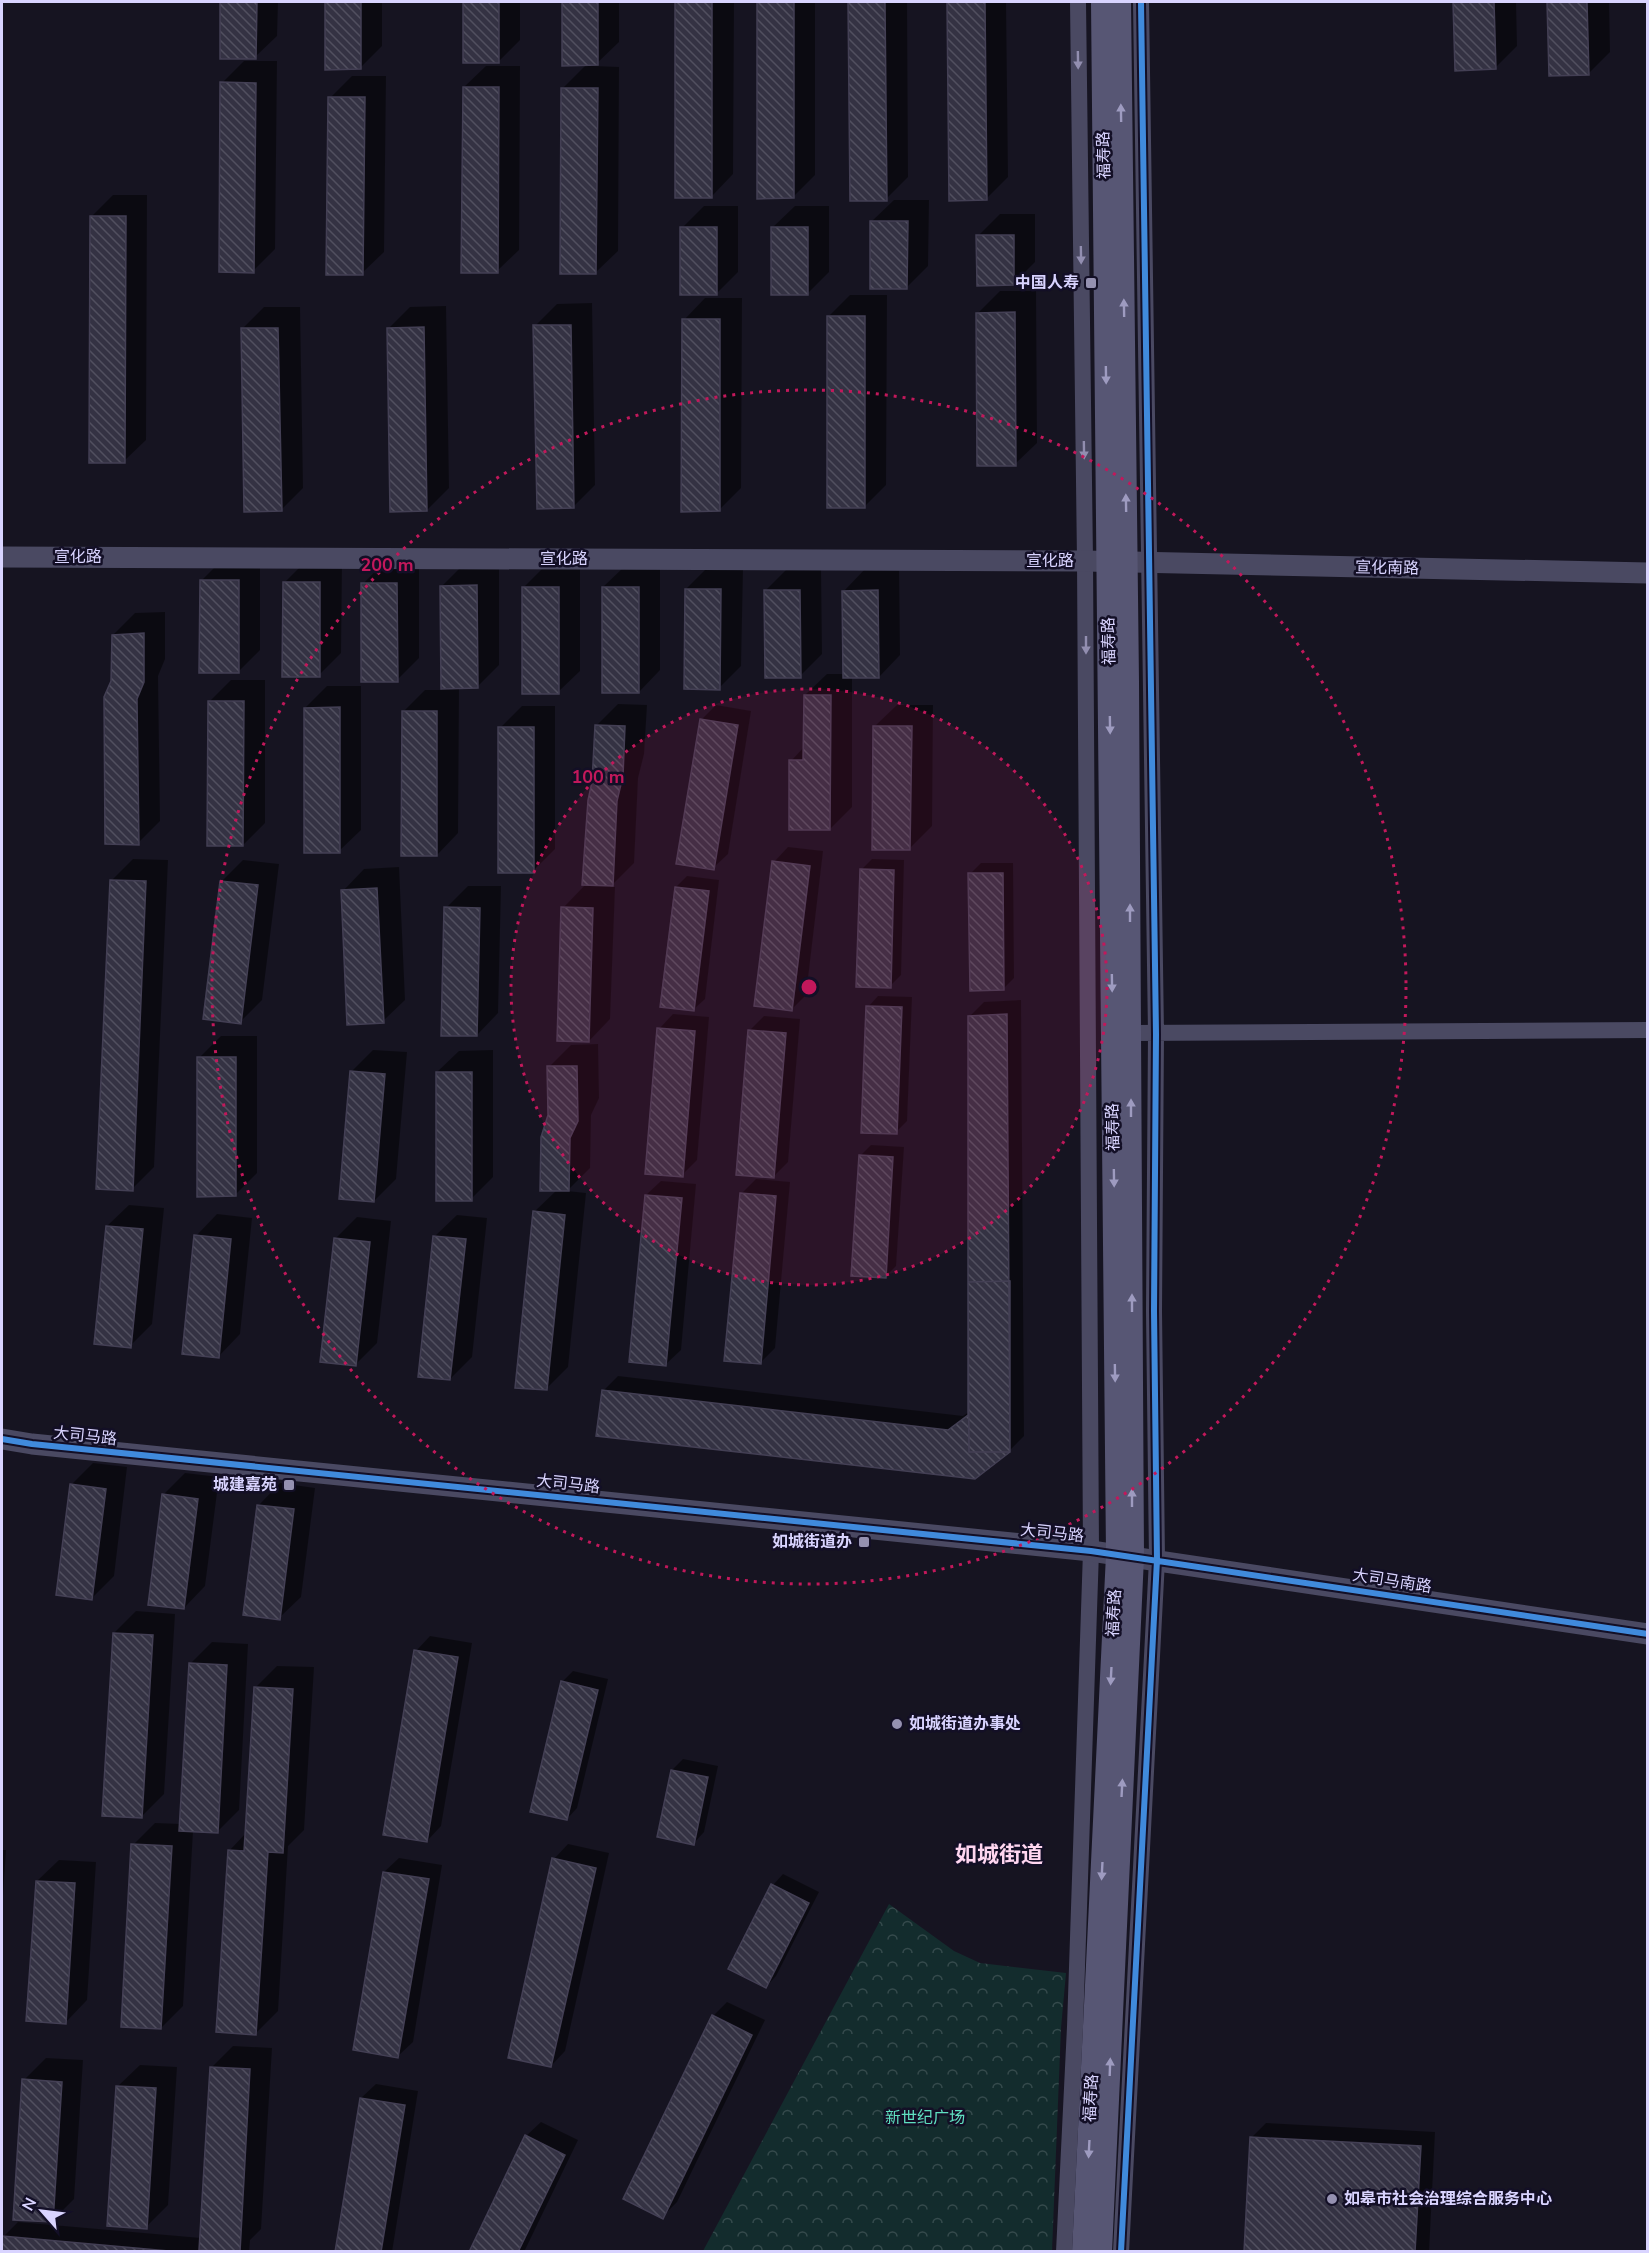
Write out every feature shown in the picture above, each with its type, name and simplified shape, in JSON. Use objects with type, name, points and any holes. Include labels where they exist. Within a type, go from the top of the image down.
[{"type":"main road","name":"福寿路","points":[[1101,2252],[1125,1556],[1131,1033],[1102,2]]},
{"type":"main road","name":"福寿路","points":[[1083,2252],[1125,1556],[1118,562],[1120,2]]},
{"type":"street","points":[[1064,2252],[1075,2027],[1091,1551],[1085,561],[1078,2]]},
{"type":"street","points":[[1121,2252],[1157,1560],[1154,1311],[1156,1034],[1141,2]]},
{"type":"street","name":"宣化路","points":[[2,557],[1118,562]]},
{"type":"street","name":"宣化南路","points":[[1118,562],[1647,573]]},
{"type":"street","points":[[1131,1033],[1647,1030]]},
{"type":"street","name":"大司马路","points":[[2,1439],[1125,1556]]},
{"type":"street","name":"大司马南路","points":[[1125,1556],[1647,1634]]},
{"type":"green space","name":"新世纪广场","points":[[889,1904],[954,1951],[980,1963],[1066,1973],[1061,2028],[1052,2251],[703,2251]]},
{"type":"building","points":[[220,2],[257,2],[256,59],[220,59]]},
{"type":"building","points":[[325,2],[361,2],[361,69],[325,70]]},
{"type":"building","points":[[463,2],[499,2],[499,63],[463,63]]},
{"type":"building","points":[[562,2],[598,2],[598,65],[562,66]]},
{"type":"building","points":[[675,2],[712,2],[712,198],[675,198]]},
{"type":"building","points":[[757,2],[794,2],[794,198],[757,199]]},
{"type":"building","points":[[848,2],[885,2],[887,201],[850,201]]},
{"type":"building","points":[[947,2],[985,2],[987,200],[949,201]]},
{"type":"building","points":[[1453,2],[1494,2],[1496,69],[1455,71]]},
{"type":"building","points":[[1547,2],[1587,2],[1589,75],[1549,76]]},
{"type":"building","points":[[220,82],[256,83],[254,273],[219,272]]},
{"type":"building","points":[[463,87],[499,87],[498,273],[461,273]]},
{"type":"building","points":[[561,88],[598,88],[596,274],[560,274]]},
{"type":"building","points":[[328,97],[365,97],[363,275],[326,275]]},
{"type":"building","points":[[90,216],[126,216],[125,463],[89,463]]},
{"type":"building","points":[[870,221],[908,221],[907,289],[870,289]]},
{"type":"building","points":[[680,227],[717,227],[717,295],[680,295]]},
{"type":"building","points":[[771,227],[808,227],[808,295],[771,295]]},
{"type":"building","points":[[976,235],[1014,235],[1014,285],[977,286]]},
{"type":"building","points":[[1015,312],[1016,466],[977,466],[976,313]]},
{"type":"building","points":[[827,316],[865,316],[865,508],[827,508]]},
{"type":"building","points":[[682,319],[720,319],[720,511],[681,512]]},
{"type":"building","points":[[533,325],[571,325],[574,508],[537,509]]},
{"type":"building","points":[[424,327],[427,511],[390,512],[387,328]]},
{"type":"building","points":[[241,328],[278,328],[282,511],[244,512]]},
{"type":"building","points":[[200,580],[239,580],[239,673],[199,673]]},
{"type":"building","points":[[283,582],[320,582],[320,677],[282,677]]},
{"type":"building","points":[[361,583],[397,583],[398,682],[361,682]]},
{"type":"building","points":[[477,585],[478,688],[441,689],[440,586]]},
{"type":"building","points":[[522,587],[559,587],[559,694],[522,694]]},
{"type":"building","points":[[602,587],[639,587],[639,693],[602,693]]},
{"type":"building","points":[[685,589],[721,589],[720,690],[684,689]]},
{"type":"building","points":[[764,590],[800,590],[801,678],[765,678]]},
{"type":"building","points":[[878,590],[879,678],[843,678],[842,591]]},
{"type":"building","points":[[144,633],[144,682],[137,699],[139,845],[105,844],[104,697],[111,681],[112,635]]},
{"type":"building","points":[[804,695],[831,695],[830,830],[789,830],[789,760],[803,760]]},
{"type":"building","points":[[208,701],[244,701],[243,846],[207,846]]},
{"type":"building","points":[[340,707],[340,853],[304,853],[304,708]]},
{"type":"building","points":[[402,711],[437,711],[437,856],[401,856]]},
{"type":"building","points":[[700,719],[738,725],[714,870],[676,864]]},
{"type":"building","points":[[595,725],[625,726],[623,776],[617,801],[613,886],[582,885]]},
{"type":"building","points":[[873,726],[912,726],[910,850],[872,850]]},
{"type":"building","points":[[498,727],[534,727],[534,873],[498,873]]},
{"type":"building","points":[[772,861],[810,866],[792,1011],[754,1006]]},
{"type":"building","points":[[860,869],[894,870],[891,988],[856,987]]},
{"type":"building","points":[[968,873],[1003,873],[1004,990],[970,991]]},
{"type":"building","points":[[110,880],[146,881],[133,1191],[96,1189]]},
{"type":"building","points":[[220,881],[258,885],[241,1024],[203,1019]]},
{"type":"building","points":[[675,887],[709,891],[694,1011],[660,1007]]},
{"type":"building","points":[[377,888],[384,1023],[347,1025],[341,890]]},
{"type":"building","points":[[444,907],[480,908],[477,1036],[441,1036]]},
{"type":"building","points":[[561,907],[593,908],[589,1042],[557,1041]]},
{"type":"building","points":[[866,1006],[902,1007],[897,1134],[861,1133]]},
{"type":"building","points":[[1007,1014],[1010,1452],[975,1479],[596,1436],[602,1390],[948,1430],[968,1415],[968,1016]]},
{"type":"building","points":[[657,1028],[695,1031],[683,1177],[645,1174]]},
{"type":"building","points":[[748,1030],[786,1033],[774,1178],[736,1175]]},
{"type":"building","points":[[197,1057],[236,1057],[236,1196],[197,1197]]},
{"type":"building","points":[[547,1066],[577,1066],[578,1121],[570,1138],[569,1191],[540,1191],[541,1137],[548,1115]]},
{"type":"building","points":[[350,1071],[385,1074],[374,1202],[339,1199]]},
{"type":"building","points":[[436,1072],[472,1072],[472,1201],[436,1201]]},
{"type":"building","points":[[859,1155],[893,1157],[886,1278],[851,1276]]},
{"type":"building","points":[[740,1193],[776,1196],[761,1364],[724,1361]]},
{"type":"building","points":[[645,1195],[682,1198],[666,1366],[629,1362]]},
{"type":"building","points":[[533,1211],[565,1215],[547,1390],[515,1388]]},
{"type":"building","points":[[106,1226],[143,1229],[131,1348],[94,1344]]},
{"type":"building","points":[[194,1235],[231,1239],[219,1358],[182,1354]]},
{"type":"building","points":[[433,1236],[466,1239],[450,1380],[418,1377]]},
{"type":"building","points":[[334,1238],[370,1242],[356,1366],[320,1362]]},
{"type":"building","points":[[1010,1281],[1010,1452],[969,1452],[968,1282]]},
{"type":"building","points":[[70,1484],[106,1489],[92,1600],[56,1595]]},
{"type":"building","points":[[162,1494],[198,1499],[184,1609],[148,1605]]},
{"type":"building","points":[[257,1505],[294,1509],[280,1620],[243,1615]]},
{"type":"building","points":[[113,1633],[153,1635],[142,1818],[102,1816]]},
{"type":"building","points":[[414,1650],[458,1657],[427,1842],[383,1835]]},
{"type":"building","points":[[189,1663],[227,1665],[218,1833],[179,1831]]},
{"type":"building","points":[[561,1681],[598,1690],[567,1820],[530,1812]]},
{"type":"building","points":[[254,1687],[293,1689],[283,1853],[268,1852],[256,2035],[216,2032],[228,1850],[244,1851]]},
{"type":"building","points":[[671,1770],[708,1777],[694,1845],[657,1837]]},
{"type":"building","points":[[131,1844],[172,1846],[161,2029],[121,2027]]},
{"type":"building","points":[[552,1858],[596,1868],[551,2067],[508,2058]]},
{"type":"building","points":[[383,1872],[429,1879],[398,2058],[353,2050]]},
{"type":"building","points":[[36,1881],[75,1883],[66,2024],[26,2021]]},
{"type":"building","points":[[771,1884],[809,1903],[766,1988],[728,1969]]},
{"type":"building","points":[[712,2015],[752,2035],[663,2219],[623,2199]]},
{"type":"building","points":[[210,2067],[250,2069],[240,2252],[199,2250]]},
{"type":"building","points":[[22,2079],[62,2082],[53,2222],[13,2220]]},
{"type":"building","points":[[116,2086],[156,2088],[147,2229],[107,2226]]},
{"type":"building","points":[[360,2098],[405,2105],[381,2252],[335,2252]]},
{"type":"building","points":[[525,2135],[565,2155],[518,2252],[469,2252]]},
{"type":"building","name":"如皋市社会治理综合服务中心","points":[[1250,2137],[1421,2146],[1415,2252],[1244,2252]]},
{"type":"building","points":[[2,2236],[180,2252],[2,2252]]},
{"type":"cycle path","points":[[1121,2252],[1157,1560],[1154,1311],[1156,1034],[1141,2]]},
{"type":"cycle path","points":[[2,1439],[32,1444],[1091,1551],[1648,1634]]},
{"type":"place","name":"中国人寿","points":[[1091,283]]},
{"type":"place","name":"城建嘉苑","points":[[289,1485]]},
{"type":"place","name":"如城街道办","points":[[864,1542]]},
{"type":"place","name":"如城街道办事处","points":[[897,1724]]},
{"type":"place","name":"如皋市社会治理综合服务中心","points":[[1332,2199]]},
{"type":"district","name":"如城街道","points":[[999,1855]]}]
